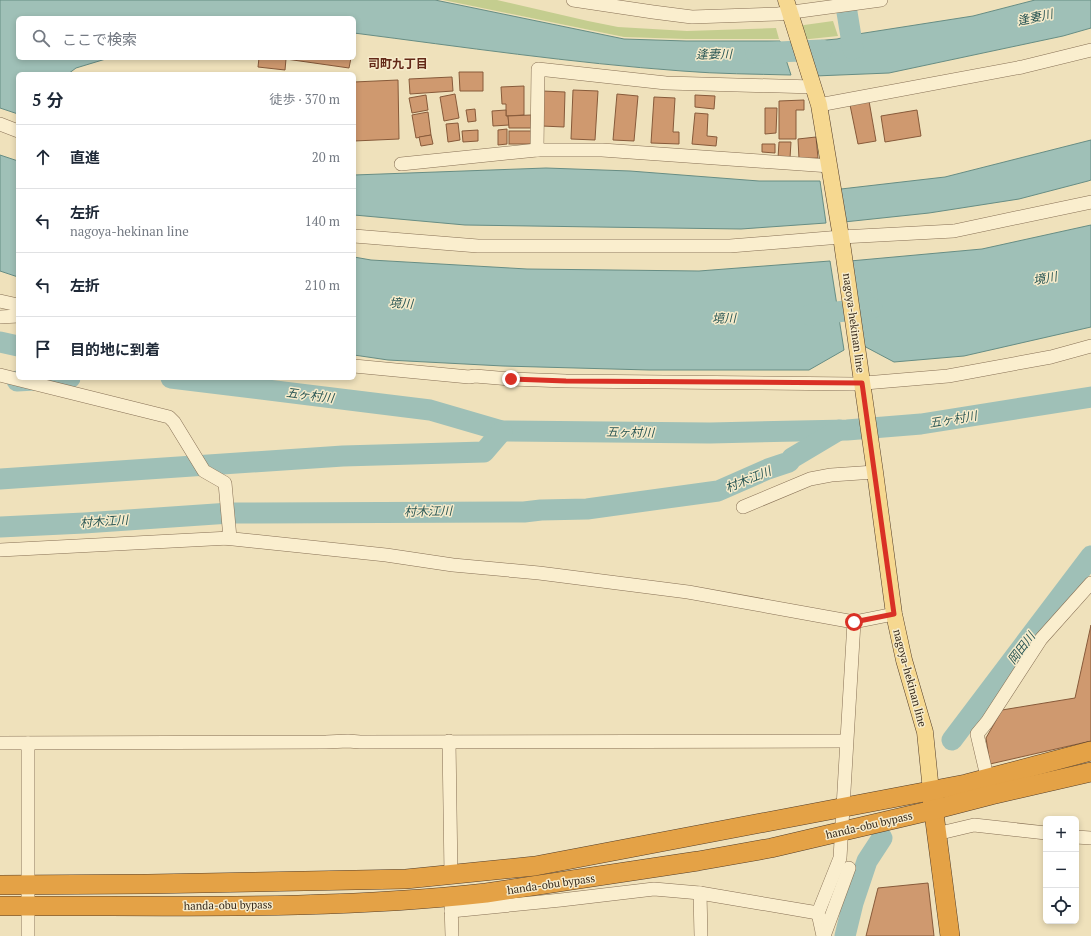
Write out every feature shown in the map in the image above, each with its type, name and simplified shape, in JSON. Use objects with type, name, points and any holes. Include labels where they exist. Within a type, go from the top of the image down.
[{"type":"highway","name":"handa-obu bypass","points":[[0,906],[451,904],[486,893],[698,861],[771,848],[934,810],[989,787],[1091,751]]},
{"type":"highway","name":"handa-obu bypass","points":[[0,885],[398,880],[451,875],[535,866],[966,784],[989,787],[1091,772]]},
{"type":"highway","points":[[931,791],[950,936]]},
{"type":"main road","name":"nagoya-hekinan line","points":[[793,8],[819,105],[863,383],[894,614],[904,660],[925,732],[931,791]]},
{"type":"street","points":[[573,0],[692,17],[759,16],[793,8],[881,0]]},
{"type":"street","points":[[819,105],[1022,66],[1091,50]]},
{"type":"street","points":[[537,150],[538,69],[666,83],[814,87]]},
{"type":"street","points":[[0,124],[16,130]]},
{"type":"street","points":[[402,164],[537,150],[602,150],[830,169]]},
{"type":"street","points":[[356,236],[478,246],[730,246],[841,237],[954,231],[1091,202]]},
{"type":"street","points":[[0,301],[16,305]]},
{"type":"street","points":[[0,317],[16,316]]},
{"type":"street","points":[[356,366],[469,377],[476,376],[566,381],[863,383],[948,376],[1051,357],[1091,346]]},
{"type":"street","points":[[0,375],[16,379]]},
{"type":"street","points":[[0,550],[230,538],[225,483],[204,471],[174,422],[169,417],[20,380]]},
{"type":"street","points":[[743,507],[810,479],[831,475],[875,472]]},
{"type":"street","points":[[224,538],[386,555],[453,565],[539,573],[688,592],[854,622],[894,614]]},
{"type":"street","points":[[989,787],[977,734],[987,722],[1041,639],[1091,583]]},
{"type":"street","points":[[824,936],[818,913],[840,858],[854,622]]},
{"type":"street","points":[[449,741],[451,875]]},
{"type":"street","points":[[0,743],[846,741]]},
{"type":"street","points":[[28,743],[28,936]]},
{"type":"street","points":[[936,834],[974,825],[1043,833]]},
{"type":"street","points":[[1079,836],[1091,838]]},
{"type":"street","points":[[824,936],[849,868]]},
{"type":"street","points":[[452,936],[451,904],[561,900],[654,889],[700,893],[818,913]]},
{"type":"street","points":[[700,893],[701,936]]},
{"type":"green space","points":[[443,0],[497,0],[618,27],[687,31],[776,28],[779,39],[624,37]]},
{"type":"green space","points":[[833,21],[838,36],[800,40],[797,26]]},
{"type":"water","points":[[0,0],[435,0],[624,39],[686,41],[780,41],[791,75],[709,73],[641,68],[356,33],[356,16],[16,16],[16,60],[102,60],[76,68],[71,72],[16,72],[16,113],[0,108]]},
{"type":"water","points":[[1035,0],[1091,0],[1091,28],[1063,36],[889,73],[815,76],[804,42],[837,39],[858,34],[973,16]]},
{"type":"water","points":[[1091,140],[1091,180],[1088,181],[1019,199],[929,213],[844,222],[841,189],[945,177]]},
{"type":"water","points":[[0,155],[16,160],[16,276],[0,271]]},
{"type":"water","points":[[546,168],[630,171],[759,181],[820,181],[826,223],[741,229],[465,225],[356,215],[356,175]]},
{"type":"water","points":[[1091,225],[1091,327],[964,356],[894,362],[862,345],[850,261],[982,249]]},
{"type":"water","points":[[356,257],[371,260],[527,269],[699,271],[830,261],[844,350],[809,370],[649,370],[503,366],[388,360],[356,355]]},
{"type":"building","points":[[259,60],[286,60],[285,70],[258,67]]},
{"type":"building","points":[[293,60],[351,60],[349,68]]},
{"type":"building","points":[[459,72],[483,72],[483,91],[460,91]]},
{"type":"building","points":[[452,77],[453,91],[410,94],[409,79]]},
{"type":"building","points":[[398,80],[399,139],[356,141],[356,82]]},
{"type":"building","points":[[524,86],[524,115],[506,116],[506,104],[502,104],[501,87]]},
{"type":"building","points":[[573,90],[598,91],[595,140],[571,139]]},
{"type":"building","points":[[543,91],[565,92],[564,127],[542,126]]},
{"type":"building","points":[[455,94],[459,118],[444,121],[440,97]]},
{"type":"building","points":[[617,94],[638,96],[634,141],[613,140]]},
{"type":"building","points":[[426,95],[428,110],[412,113],[409,98]]},
{"type":"building","points":[[695,95],[715,96],[714,109],[695,107]]},
{"type":"building","points":[[654,97],[675,98],[673,132],[679,132],[679,144],[651,143]]},
{"type":"building","points":[[804,100],[804,110],[796,110],[796,139],[779,139],[779,101]]},
{"type":"building","points":[[869,101],[876,141],[858,144],[850,105]]},
{"type":"building","points":[[765,108],[777,108],[776,133],[765,134]]},
{"type":"building","points":[[475,109],[476,121],[468,122],[466,110]]},
{"type":"building","points":[[506,110],[509,125],[493,126],[492,111]]},
{"type":"building","points":[[917,110],[921,136],[885,142],[881,116]]},
{"type":"building","points":[[428,112],[431,135],[416,138],[412,115]]},
{"type":"building","points":[[695,113],[708,114],[707,136],[717,137],[716,146],[692,144]]},
{"type":"building","points":[[531,115],[531,128],[509,128],[508,116]]},
{"type":"building","points":[[458,123],[460,140],[448,142],[446,124]]},
{"type":"building","points":[[507,129],[507,144],[498,145],[498,130]]},
{"type":"building","points":[[478,130],[478,141],[463,142],[462,131]]},
{"type":"building","points":[[509,131],[532,131],[532,144],[509,144]]},
{"type":"building","points":[[431,135],[433,144],[421,146],[419,137]]},
{"type":"building","points":[[816,137],[818,158],[799,159],[798,139]]},
{"type":"building","points":[[779,142],[791,142],[790,158],[778,158]]},
{"type":"building","points":[[762,144],[775,144],[775,153],[762,152]]},
{"type":"building","points":[[1091,625],[1091,741],[990,764],[986,738],[1002,710],[1075,698]]},
{"type":"building","points":[[928,883],[934,936],[866,936],[878,888]]},
{"type":"waterway","points":[[845,0],[853,49]]},
{"type":"waterway","name":"逢妻川","points":[[756,53],[822,50]]},
{"type":"waterway","name":"境川","points":[[810,315],[872,308]]},
{"type":"waterway","name":"五ヶ村川","points":[[0,342],[16,346]]},
{"type":"waterway","points":[[17,381],[35,380]]},
{"type":"waterway","name":"五ヶ村川","points":[[187,380],[430,410],[502,431],[710,433],[847,430],[921,424],[1091,397]]},
{"type":"waterway","name":"村木江川","points":[[0,527],[230,513],[524,512],[587,509],[718,491],[768,469],[789,462],[792,458],[839,430]]},
{"type":"waterway","points":[[0,479],[343,456],[484,452],[502,431]]},
{"type":"waterway","name":"岡田川","points":[[952,740],[1091,556]]},
{"type":"waterway","name":"岡田川","points":[[845,936],[853,903],[867,861],[882,838]]},
{"type":"district","name":"司町九丁目","points":[[398,63]]},
{"type":"route","points":[[511,379],[566,381],[862,383],[894,614],[854,622]]}]
